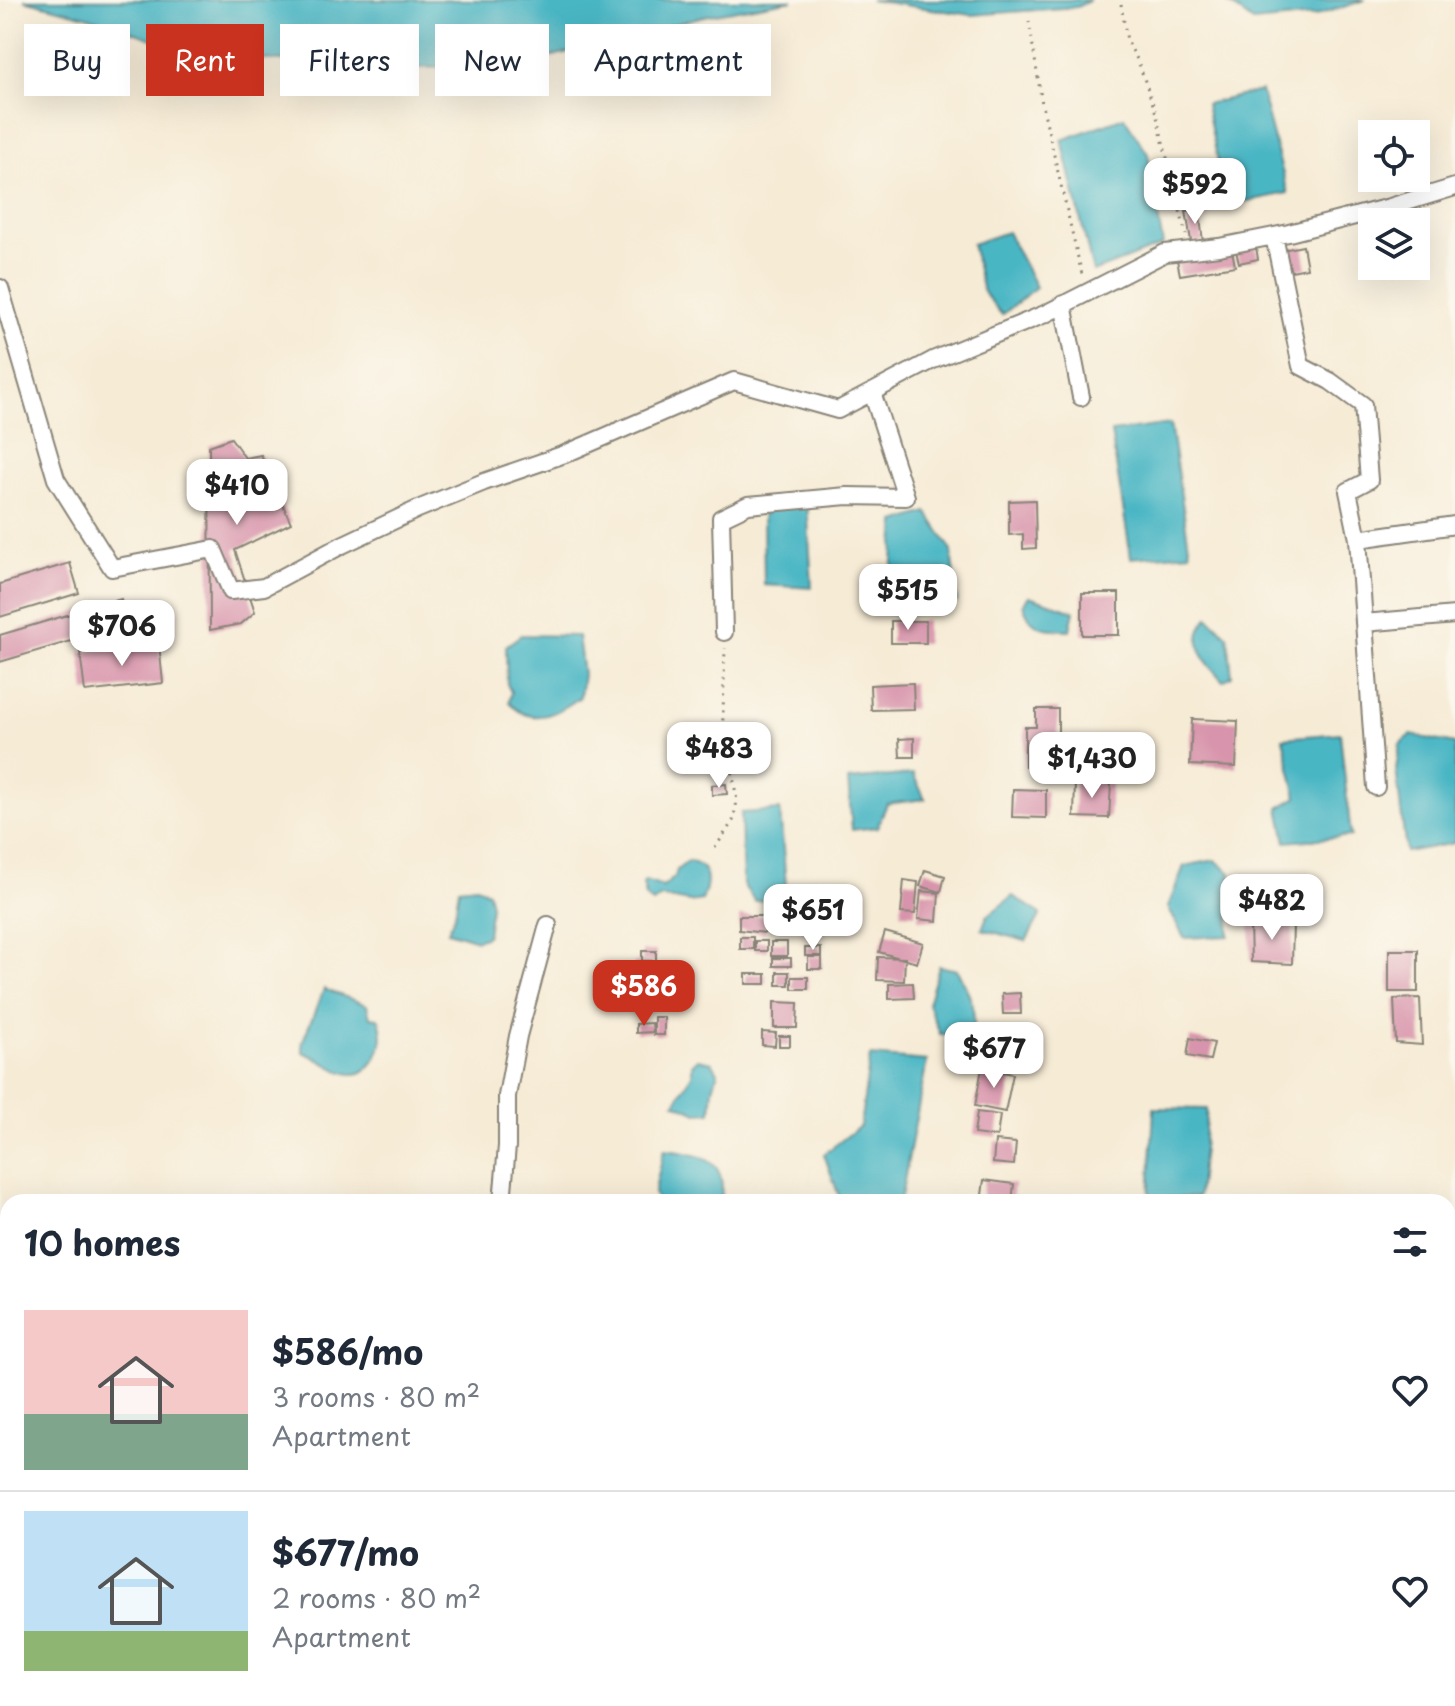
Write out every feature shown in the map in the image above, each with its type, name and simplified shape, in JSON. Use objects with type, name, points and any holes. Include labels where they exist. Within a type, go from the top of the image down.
[{"type":"street","points":[[0,288],[56,479],[112,568],[213,549],[231,591],[264,587],[418,509],[565,454],[734,381],[838,410],[933,360],[1063,304],[1165,253],[1274,236],[1376,211],[1455,187]]},
{"type":"street","points":[[1274,236],[1301,366],[1330,381],[1363,405],[1369,480],[1348,491],[1358,539],[1376,787]]},
{"type":"street","points":[[1063,304],[1081,397]]},
{"type":"street","points":[[724,632],[721,518],[748,505],[847,496],[906,497],[872,392]]},
{"type":"street","points":[[1358,539],[1455,525]]},
{"type":"street","points":[[1364,623],[1455,615]]},
{"type":"street","points":[[503,1194],[507,1096],[518,1036],[548,925]]},
{"type":"path","points":[[1121,4],[1127,41],[1138,61],[1156,113],[1190,250]]},
{"type":"path","points":[[1029,21],[1042,104],[1086,292]]},
{"type":"path","points":[[715,848],[733,821],[737,801],[732,770],[722,747],[724,632]]},
{"type":"water","points":[[24,0],[793,0],[674,24],[565,24],[565,53],[549,57],[549,24],[435,24],[435,68],[419,68],[419,24],[280,24],[280,61],[264,59],[264,24],[146,24],[146,37],[130,31],[130,24],[109,24]]},
{"type":"water","points":[[870,0],[1090,0],[1077,7],[972,15]]},
{"type":"water","points":[[1224,0],[1365,0],[1315,16],[1253,22]]},
{"type":"water","points":[[1261,91],[1288,193],[1227,205],[1206,104]]},
{"type":"water","points":[[1124,117],[1148,154],[1163,245],[1093,272],[1062,140]]},
{"type":"water","points":[[1007,232],[1036,287],[1002,315],[983,292],[972,244]]},
{"type":"water","points":[[1170,424],[1190,553],[1131,558],[1111,432]]},
{"type":"water","points":[[807,500],[812,588],[764,585],[763,504]]},
{"type":"water","points":[[927,512],[951,549],[957,602],[914,602],[892,574],[896,522]]},
{"type":"water","points":[[1029,596],[1074,611],[1070,630],[1035,624],[1023,604]]},
{"type":"water","points":[[1208,617],[1228,636],[1232,676],[1223,681],[1210,666],[1199,643],[1202,626]]},
{"type":"water","points":[[521,635],[578,636],[583,674],[580,697],[544,716],[526,715],[509,702],[511,692],[507,684],[506,646]]},
{"type":"water","points":[[1340,733],[1351,836],[1286,842],[1279,808],[1297,797],[1283,738]]},
{"type":"water","points":[[1411,735],[1455,744],[1455,843],[1406,852],[1396,769],[1400,744]]},
{"type":"water","points":[[913,774],[925,799],[887,804],[877,827],[852,830],[848,780]]},
{"type":"water","points":[[780,810],[787,898],[755,901],[743,885],[741,813]]},
{"type":"water","points":[[1215,860],[1231,873],[1229,936],[1184,938],[1168,907],[1184,866]]},
{"type":"water","points":[[688,861],[701,867],[706,875],[702,900],[690,902],[661,897],[653,903],[646,897],[645,881],[663,887]]},
{"type":"water","points":[[476,886],[488,892],[491,904],[487,936],[477,940],[448,931],[455,914],[459,888]]},
{"type":"water","points":[[1013,896],[1041,914],[1026,941],[982,929],[987,916]]},
{"type":"water","points":[[939,966],[957,970],[966,986],[973,1011],[972,1038],[940,1034],[928,1004]]},
{"type":"water","points":[[324,989],[367,1005],[370,1017],[378,1018],[382,1032],[381,1045],[369,1067],[361,1073],[343,1072],[303,1052],[302,1043]]},
{"type":"water","points":[[870,1056],[927,1061],[902,1194],[838,1194],[824,1154],[860,1126]]},
{"type":"water","points":[[698,1059],[712,1062],[718,1072],[711,1112],[697,1113],[675,1103],[692,1075],[692,1065]]},
{"type":"water","points":[[1154,1108],[1207,1109],[1198,1194],[1149,1194]]},
{"type":"water","points":[[664,1150],[709,1161],[721,1176],[721,1194],[654,1193]]},
{"type":"building","points":[[1195,185],[1197,197],[1182,199],[1181,187]]},
{"type":"building","points":[[1199,210],[1203,242],[1191,241],[1186,211]]},
{"type":"building","points":[[1303,246],[1307,268],[1286,272],[1282,250]]},
{"type":"building","points":[[1256,247],[1258,259],[1239,263],[1236,251]]},
{"type":"building","points":[[1232,250],[1235,266],[1180,275],[1177,260]]},
{"type":"building","points":[[231,438],[245,458],[261,455],[291,523],[235,550],[255,612],[241,624],[210,630],[209,446]]},
{"type":"building","points":[[1035,500],[1036,548],[1023,549],[1023,534],[1009,535],[1009,501]]},
{"type":"building","points":[[70,563],[79,593],[0,617],[0,584]]},
{"type":"building","points":[[1082,593],[1119,593],[1119,635],[1082,635]]},
{"type":"building","points":[[121,599],[128,624],[0,662],[0,635]]},
{"type":"building","points":[[891,621],[926,621],[926,643],[891,643]]},
{"type":"building","points":[[159,644],[163,683],[85,692],[80,652]]},
{"type":"building","points":[[913,683],[914,709],[871,710],[870,685]]},
{"type":"building","points":[[1036,709],[1058,709],[1058,766],[1025,766],[1025,727],[1036,727]]},
{"type":"building","points":[[1192,719],[1238,721],[1236,767],[1190,765]]},
{"type":"building","points":[[914,738],[914,757],[900,757],[899,739]]},
{"type":"building","points":[[1075,782],[1111,784],[1109,818],[1074,817]]},
{"type":"building","points":[[726,784],[727,794],[712,795],[712,785]]},
{"type":"building","points":[[1013,789],[1046,790],[1046,818],[1012,817]]},
{"type":"building","points":[[925,870],[945,876],[941,892],[920,886]]},
{"type":"building","points":[[904,880],[918,882],[915,914],[901,913]]},
{"type":"building","points":[[921,891],[939,893],[937,921],[918,919]]},
{"type":"building","points":[[739,916],[765,916],[765,933],[739,930]]},
{"type":"building","points":[[1250,921],[1293,923],[1292,964],[1251,962]]},
{"type":"building","points":[[885,932],[923,943],[917,963],[879,952]]},
{"type":"building","points":[[740,937],[753,937],[753,949],[740,949]]},
{"type":"building","points":[[755,941],[767,941],[767,951],[755,951]]},
{"type":"building","points":[[771,942],[787,942],[787,956],[771,956]]},
{"type":"building","points":[[805,948],[821,948],[821,956],[805,956]]},
{"type":"building","points":[[1389,950],[1418,950],[1418,992],[1389,992]]},
{"type":"building","points":[[642,951],[656,951],[656,961],[642,961]]},
{"type":"building","points":[[808,957],[822,957],[822,969],[808,969]]},
{"type":"building","points":[[878,957],[905,958],[904,981],[877,980]]},
{"type":"building","points":[[773,958],[791,958],[791,966],[773,966]]},
{"type":"building","points":[[634,962],[653,963],[652,1000],[632,1000]]},
{"type":"building","points":[[777,972],[789,972],[789,985],[777,985]]},
{"type":"building","points":[[746,974],[766,974],[766,984],[746,984]]},
{"type":"building","points":[[792,977],[808,977],[808,989],[792,989]]},
{"type":"building","points":[[913,983],[914,998],[889,999],[889,984]]},
{"type":"building","points":[[1020,993],[1021,1014],[1003,1014],[1002,994]]},
{"type":"building","points":[[1420,998],[1422,1045],[1396,1043],[1394,999]]},
{"type":"building","points":[[774,1002],[798,1003],[797,1028],[774,1028]]},
{"type":"building","points":[[654,1017],[664,1017],[664,1035],[654,1035]]},
{"type":"building","points":[[652,1023],[653,1032],[636,1033],[636,1024]]},
{"type":"building","points":[[762,1032],[776,1033],[775,1046],[762,1045]]},
{"type":"building","points":[[779,1036],[790,1036],[790,1046],[779,1046]]},
{"type":"building","points":[[1190,1038],[1214,1043],[1210,1060],[1187,1056]]},
{"type":"building","points":[[982,1068],[1013,1074],[1005,1112],[975,1106]]},
{"type":"building","points":[[977,1112],[1000,1115],[997,1137],[974,1134]]},
{"type":"building","points":[[995,1141],[1016,1143],[1014,1165],[993,1163]]},
{"type":"building","points":[[984,1180],[1014,1184],[1013,1194],[982,1194]]}]
